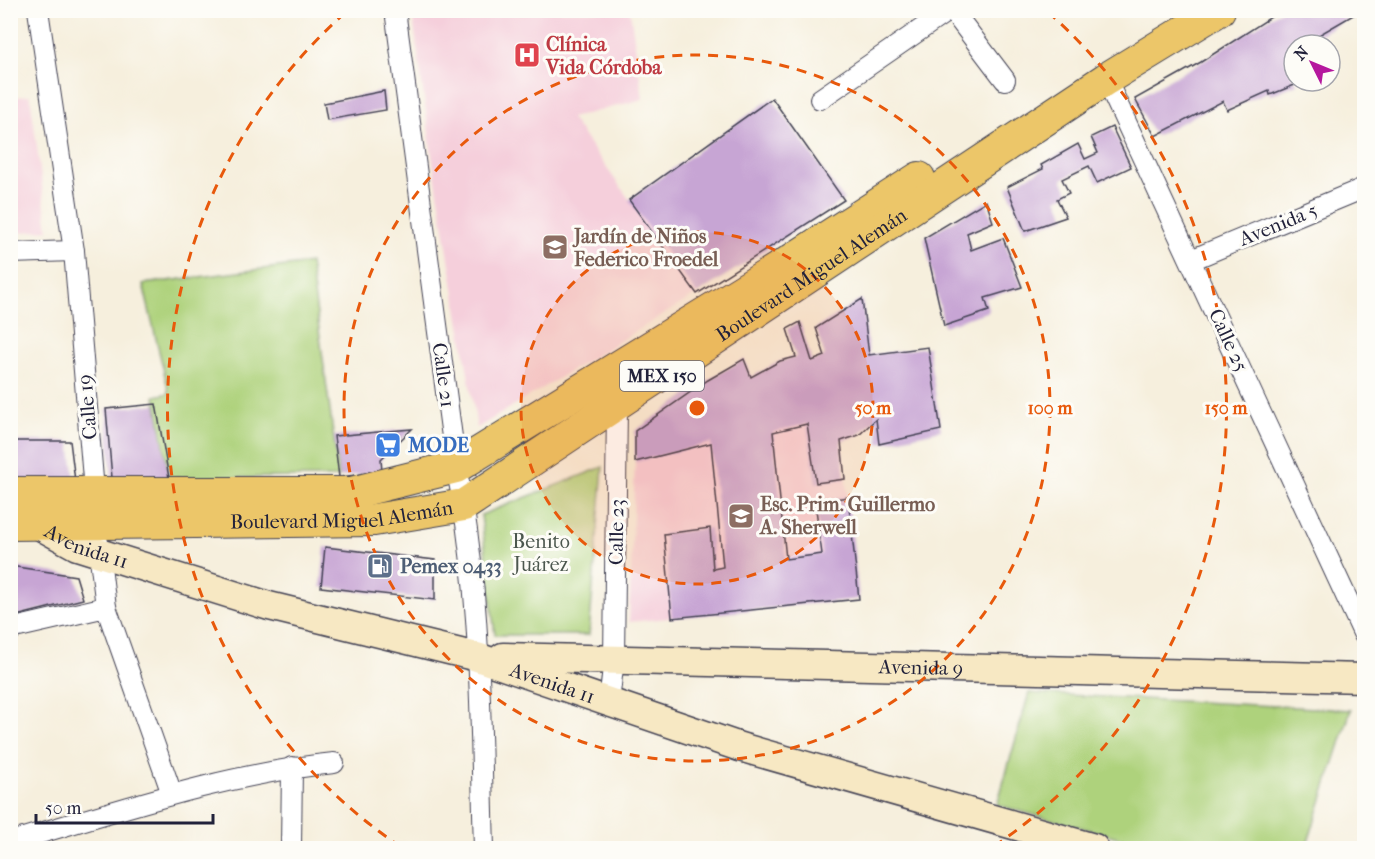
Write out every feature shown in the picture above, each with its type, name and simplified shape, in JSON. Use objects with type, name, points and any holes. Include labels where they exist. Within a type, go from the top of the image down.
[{"type":"main road","name":"Boulevard Miguel Alemán","points":[[23,524],[374,520],[464,505],[617,406],[793,273],[1177,10]]},
{"type":"main road","name":"Boulevard Miguel Alemán","points":[[456,467],[793,273],[1219,10]]},
{"type":"main road","name":"Avenida 11","points":[[97,522],[351,493],[456,467]]},
{"type":"main road","name":"Avenida 11","points":[[10,493],[97,522],[269,606],[477,657],[740,747],[1094,849]]},
{"type":"main road","name":"Avenida 9","points":[[477,657],[1365,678]]},
{"type":"street","name":"Calle 19","points":[[38,10],[74,251],[106,606],[172,794]]},
{"type":"street","name":"Calle 21","points":[[395,10],[456,467],[464,505],[477,657],[484,849]]},
{"type":"street","points":[[820,99],[951,10],[1005,80]]},
{"type":"street","name":"Calle 25","points":[[1106,79],[1191,260],[1357,596],[1365,635]]},
{"type":"street","name":"Avenida 5","points":[[1191,260],[1365,188]]},
{"type":"street","points":[[10,253],[74,251]]},
{"type":"street","name":"Calle 23","points":[[609,702],[614,659],[617,406]]},
{"type":"street","points":[[10,629],[106,606]]},
{"type":"street","points":[[10,842],[172,794],[292,767],[334,763]]},
{"type":"street","points":[[291,849],[292,767]]},
{"type":"shaded area","name":"Jardín de Niños Federico Froedel","points":[[412,11],[630,11],[643,99],[571,118],[697,294],[477,428],[432,156]]},
{"type":"shaded area","points":[[30,95],[48,230],[11,233],[11,98]]},
{"type":"shaded area","name":"Esc. Prim. Guillermo A. Sherwell","points":[[839,417],[859,599],[629,622],[635,462],[711,443]]},
{"type":"green space","points":[[310,263],[339,477],[169,478],[155,396],[169,393],[143,284]]},
{"type":"green space","name":"Benito Juárez","points":[[603,467],[589,635],[495,635],[481,515]]},
{"type":"green space","points":[[1029,693],[1351,710],[1306,848],[1158,848],[997,805]]},
{"type":"building","points":[[1282,10],[1364,10],[1364,18],[1360,11],[1322,33],[1282,33],[1282,90],[1270,95],[1269,91],[1227,110],[1223,101],[1155,136],[1135,99],[1201,62]]},
{"type":"building","points":[[384,91],[386,110],[327,120],[324,103]]},
{"type":"building","points":[[772,98],[844,200],[697,294],[629,200]]},
{"type":"building","points":[[1112,127],[1131,167],[1097,183],[1089,166],[1062,179],[1069,193],[1057,199],[1066,217],[1025,231],[1007,187],[1043,169],[1041,165],[1078,144],[1085,159],[1098,153],[1091,137]]},
{"type":"building","points":[[986,201],[993,222],[967,233],[971,250],[1003,238],[1022,287],[985,298],[989,311],[944,326],[924,238]]},
{"type":"building","points":[[862,299],[869,355],[928,347],[941,430],[879,444],[876,419],[859,435],[841,441],[845,479],[816,483],[807,424],[773,432],[786,559],[822,554],[815,502],[848,497],[859,599],[672,618],[664,534],[710,528],[713,569],[723,567],[711,443],[635,462],[635,431],[708,380],[744,359],[751,377],[780,361],[796,357],[787,329],[800,322],[812,361],[825,356],[816,328]]},
{"type":"building","points":[[156,404],[169,478],[112,478],[106,409]]},
{"type":"building","points":[[412,429],[381,459],[382,472],[339,477],[334,436]]},
{"type":"building","points":[[10,441],[70,441],[75,481],[10,480]]},
{"type":"building","points":[[325,547],[435,560],[435,600],[321,587]]},
{"type":"building","points":[[10,566],[76,576],[83,599],[16,616],[15,602],[10,601]]},
{"type":"place","name":"Clínica Vida Córdoba","points":[[527,55]]},
{"type":"place","name":"Jardín de Niños Federico Froedel","points":[[555,247]]},
{"type":"place","name":"MODE","points":[[388,445]]},
{"type":"place","name":"Esc. Prim. Guillermo A. Sherwell","points":[[741,516]]},
{"type":"place","name":"Pemex 0433","points":[[380,566]]}]
